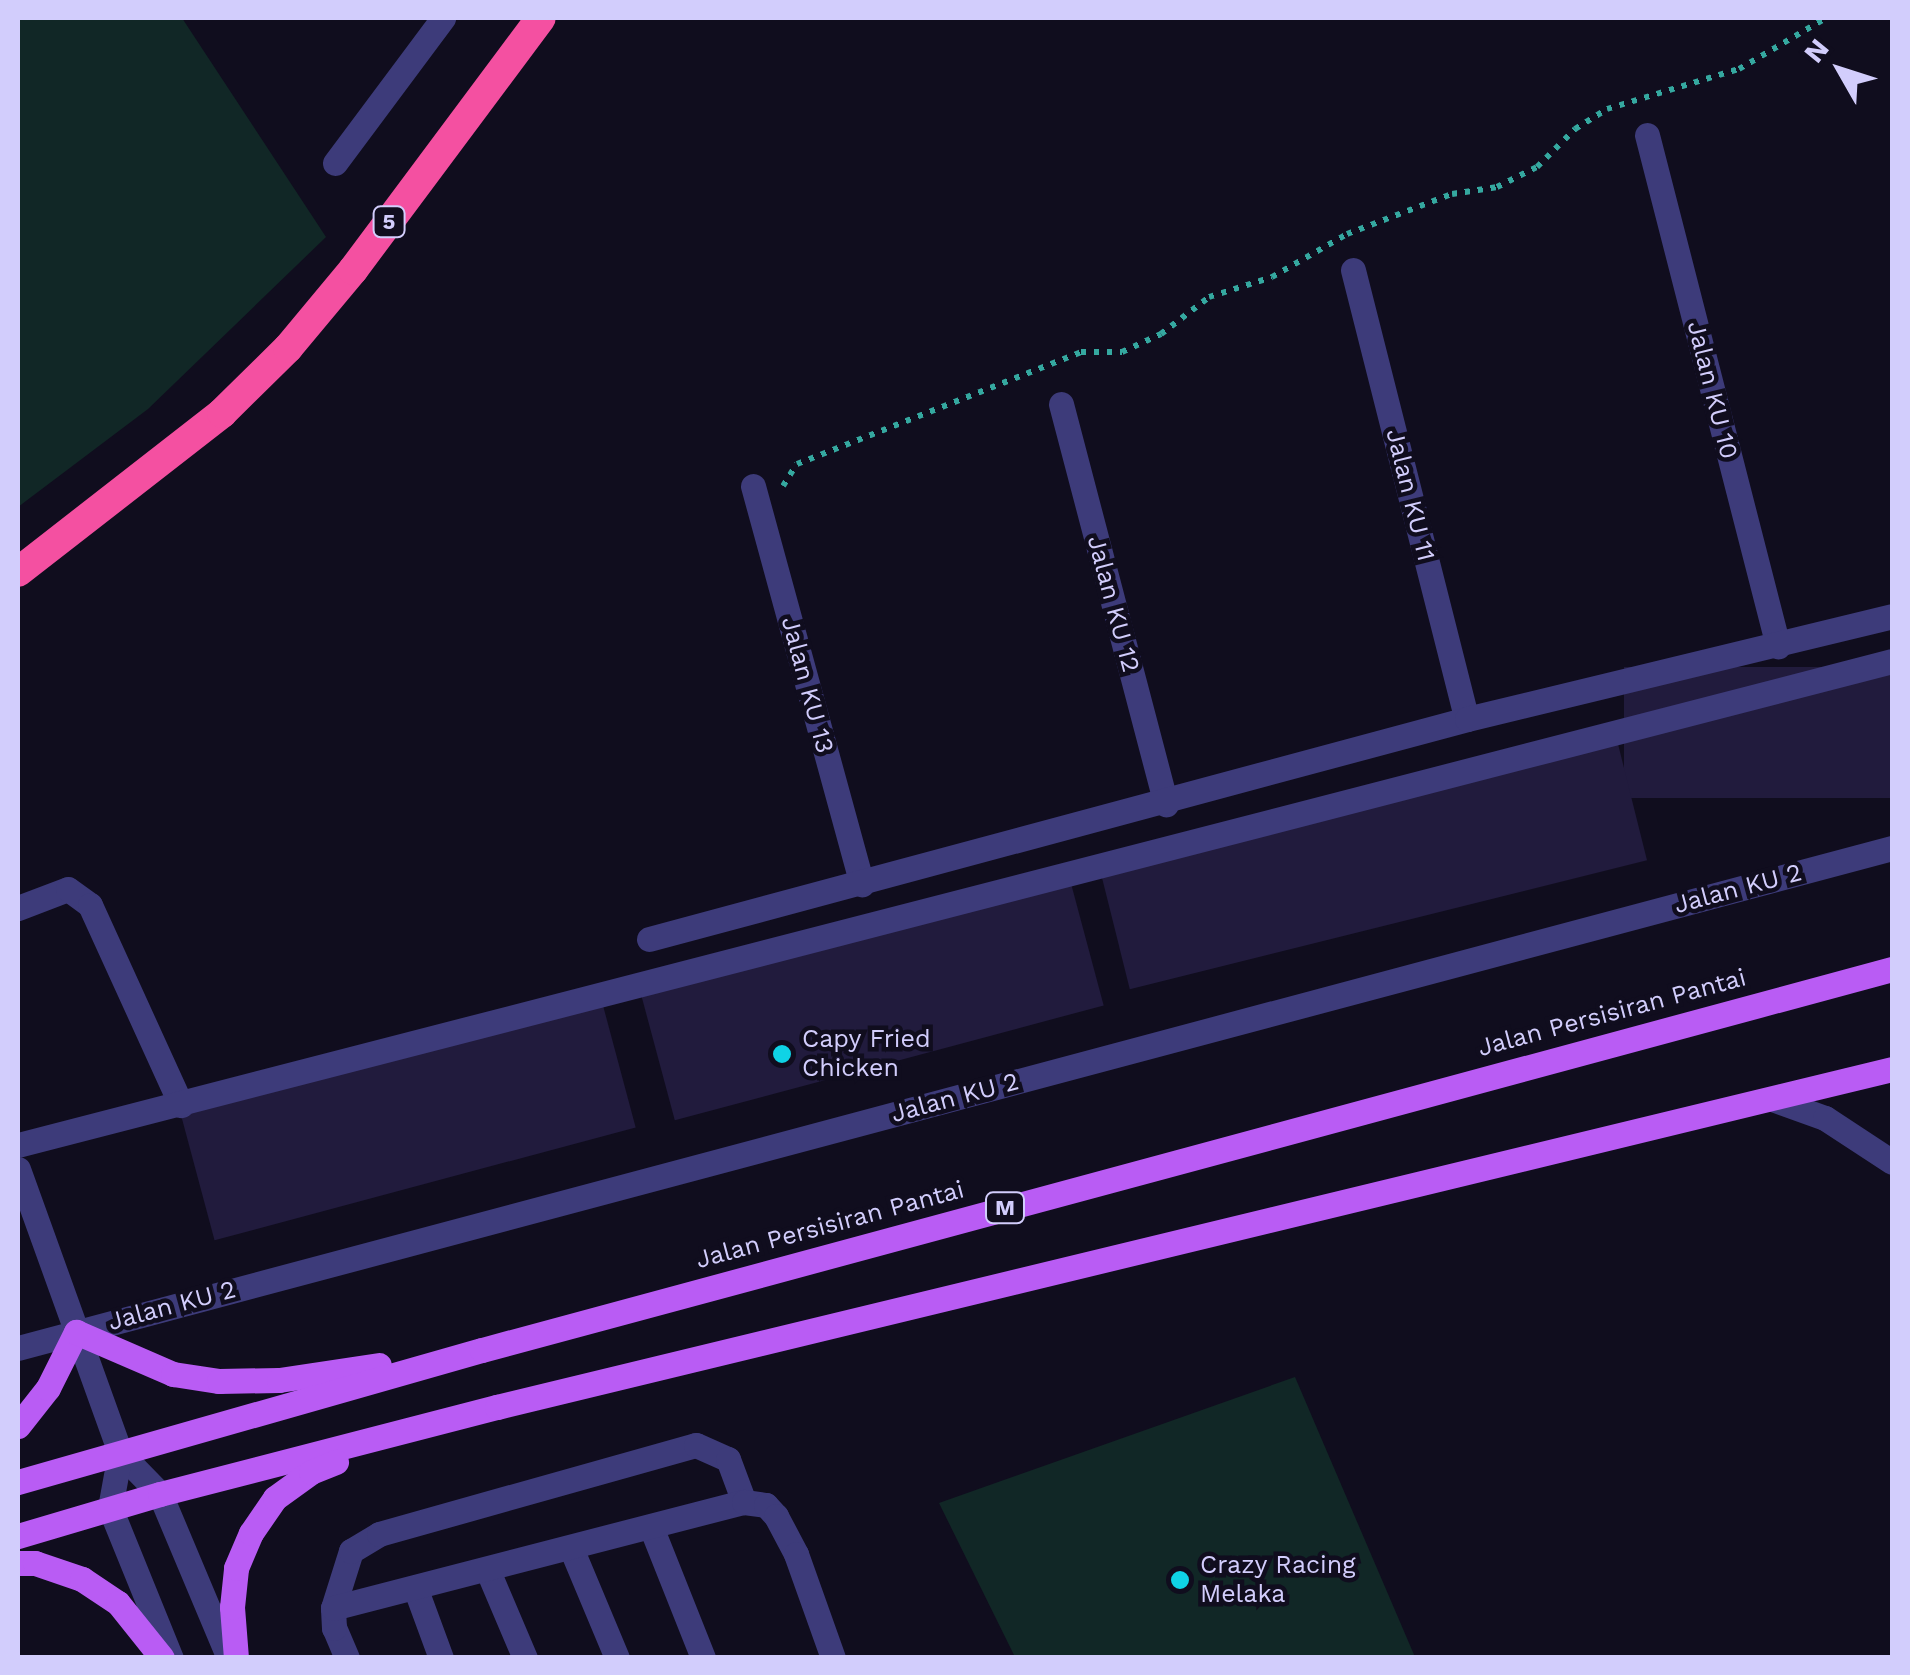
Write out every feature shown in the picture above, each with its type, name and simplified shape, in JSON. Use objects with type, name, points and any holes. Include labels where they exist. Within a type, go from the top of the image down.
[{"type":"highway","name":"5","points":[[18,572],[222,413],[288,348],[354,270],[541,18]]},
{"type":"main road","name":"Jalan Persisiran Pantai","points":[[18,1482],[482,1350],[1892,969]]},
{"type":"main road","points":[[18,1536],[160,1494],[497,1408],[1892,1069]]},
{"type":"main road","points":[[18,1426],[48,1388],[76,1332],[173,1374],[219,1382],[279,1380],[482,1350]]},
{"type":"main road","points":[[233,1658],[236,1568],[251,1533],[274,1498],[311,1472],[497,1408]]},
{"type":"main road","points":[[18,1563],[35,1563],[82,1579],[118,1603],[162,1658]]},
{"type":"street","points":[[335,163],[443,18]]},
{"type":"street","name":"Jalan KU 10","points":[[1647,135],[1778,646]]},
{"type":"street","name":"Jalan KU 11","points":[[1353,270],[1467,720]]},
{"type":"street","name":"Jalan KU 12","points":[[1061,404],[1166,804]]},
{"type":"street","name":"Jalan KU 13","points":[[753,486],[862,884]]},
{"type":"street","points":[[649,939],[1166,804],[1467,720],[1892,616]]},
{"type":"street","points":[[18,1145],[1892,662]]},
{"type":"street","name":"Jalan KU 2","points":[[18,1348],[1892,848]]},
{"type":"street","points":[[18,908],[68,889],[90,905],[181,1105]]},
{"type":"street","points":[[1774,1100],[1825,1118],[1892,1162]]},
{"type":"street","points":[[18,1169],[120,1453],[160,1494],[233,1658]]},
{"type":"street","points":[[347,1658],[334,1628],[333,1608],[350,1551],[379,1534],[696,1445],[728,1460],[744,1502]]},
{"type":"street","points":[[120,1453],[110,1508],[172,1658]]},
{"type":"street","points":[[333,1608],[416,1590],[744,1502],[766,1505],[776,1516],[796,1554],[833,1658]]},
{"type":"street","points":[[650,1527],[703,1658]]},
{"type":"street","points":[[571,1548],[617,1658]]},
{"type":"street","points":[[488,1571],[525,1658]]},
{"type":"street","points":[[416,1590],[441,1658]]},
{"type":"path","points":[[762,522],[797,464],[1081,352],[1122,352],[1162,334],[1209,297],[1272,277],[1346,234],[1452,194],[1497,187],[1537,167],[1574,129],[1607,109],[1739,69],[1826,18]]},
{"type":"green space","points":[[182,18],[326,237],[148,409],[18,507],[18,20]]},
{"type":"green space","name":"Crazy Racing Melaka","points":[[1295,1377],[1415,1657],[1015,1657],[939,1503]]},
{"type":"building","points":[[1624,667],[1892,667],[1892,798],[1624,798]]},
{"type":"building","points":[[1617,740],[1647,860],[1130,989],[1100,869]]},
{"type":"building","points":[[1069,876],[1104,1005],[675,1120],[640,991]]},
{"type":"building","points":[[601,998],[636,1127],[215,1240],[180,1111]]},
{"type":"place","name":"Capy Fried Chicken","points":[[782,1054]]},
{"type":"place","name":"Crazy Racing Melaka","points":[[1180,1580]]}]
